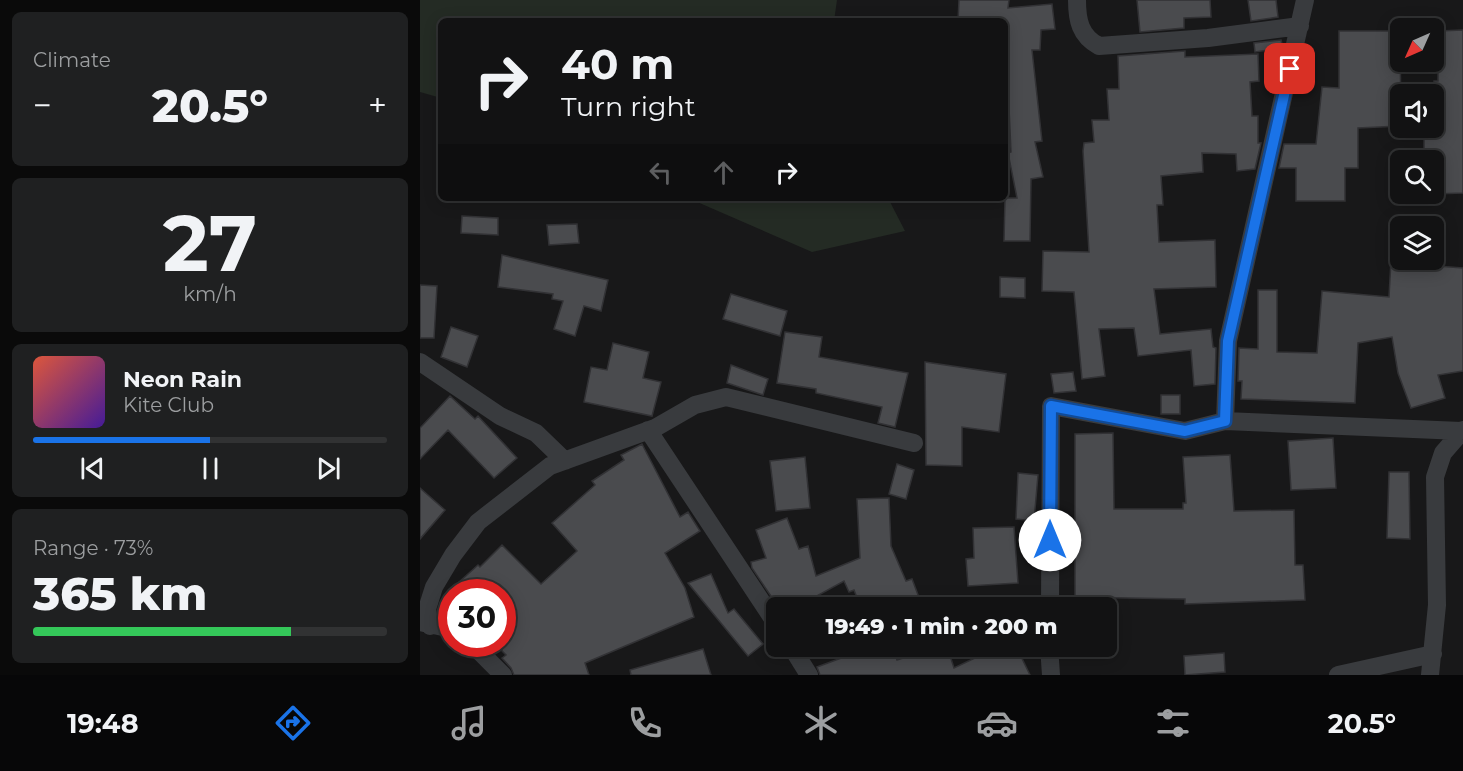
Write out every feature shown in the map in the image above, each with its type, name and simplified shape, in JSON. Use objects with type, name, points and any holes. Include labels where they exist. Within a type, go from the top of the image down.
[{"type":"street","points":[[1077,0],[1077,17],[1082,31],[1090,41],[1099,46],[1197,39],[1300,26]]},
{"type":"street","points":[[1225,421],[1228,341],[1305,0]]},
{"type":"street","points":[[420,362],[500,416],[536,433],[565,461]]},
{"type":"street","points":[[425,624],[434,587],[453,555],[478,522],[550,466],[648,430],[695,405],[726,397],[914,443]]},
{"type":"street","points":[[1050,597],[1051,406],[1185,431],[1225,421],[1462,430]]},
{"type":"street","points":[[648,430],[766,608]]},
{"type":"street","points":[[1430,675],[1437,605],[1436,477],[1443,453],[1462,430]]},
{"type":"street","points":[[1338,675],[1433,654]]},
{"type":"street","points":[[485,657],[504,675]]},
{"type":"street","points":[[798,657],[809,675]]},
{"type":"street","points":[[1050,657],[1051,675]]},
{"type":"shaded area","points":[[420,0],[837,0],[834,18],[438,18],[438,97],[420,92]]},
{"type":"shaded area","points":[[695,201],[890,201],[905,231],[812,252]]},
{"type":"building","points":[[959,0],[1009,0],[1008,8],[1052,4],[1055,29],[1041,30],[1040,50],[1032,50],[1042,141],[1035,142],[1043,177],[1031,179],[1030,241],[1004,241],[1005,201],[1008,201],[1008,198],[1017,198],[1008,153],[1011,152],[1008,18],[958,18]]},
{"type":"building","points":[[1137,0],[1210,0],[1211,17],[1184,18],[1184,28],[1140,32]]},
{"type":"building","points":[[1248,0],[1276,0],[1278,17],[1251,21]]},
{"type":"building","points":[[1463,30],[1463,193],[1444,194],[1444,150],[1424,150],[1424,138],[1444,138],[1444,84],[1434,84],[1434,81],[1438,81],[1438,72],[1444,72],[1444,31]]},
{"type":"building","points":[[1339,31],[1390,31],[1390,72],[1400,72],[1401,84],[1390,84],[1390,127],[1358,128],[1358,168],[1345,168],[1345,201],[1296,201],[1296,168],[1279,168],[1284,144],[1316,144],[1322,87],[1339,88]]},
{"type":"building","points":[[1281,40],[1283,48],[1255,52],[1254,43]]},
{"type":"building","points":[[1185,51],[1185,57],[1258,54],[1259,81],[1250,82],[1252,116],[1258,116],[1258,143],[1261,143],[1255,169],[1237,171],[1236,154],[1202,153],[1203,172],[1161,176],[1163,205],[1157,205],[1159,242],[1215,240],[1216,287],[1154,289],[1160,334],[1211,329],[1213,347],[1216,348],[1215,384],[1194,386],[1191,350],[1138,356],[1134,328],[1099,329],[1105,376],[1082,379],[1074,292],[1042,291],[1043,251],[1089,252],[1084,143],[1094,142],[1092,120],[1109,120],[1107,89],[1119,89],[1118,56]]},
{"type":"building","points":[[462,216],[498,218],[498,235],[461,233]]},
{"type":"building","points":[[577,224],[579,243],[549,245],[547,225]]},
{"type":"building","points":[[502,255],[608,280],[601,311],[584,306],[575,336],[554,329],[563,301],[552,299],[553,294],[498,287]]},
{"type":"building","points":[[1444,266],[1463,268],[1463,371],[1438,375],[1445,398],[1411,408],[1398,373],[1392,337],[1358,343],[1355,403],[1241,399],[1242,381],[1238,381],[1239,348],[1258,349],[1258,290],[1277,290],[1277,352],[1317,353],[1322,291],[1389,297],[1390,270],[1444,270]]},
{"type":"building","points":[[1000,277],[1025,278],[1025,298],[1000,297]]},
{"type":"building","points":[[420,285],[437,286],[434,338],[420,338]]},
{"type":"building","points":[[731,294],[787,311],[780,336],[723,319]]},
{"type":"building","points":[[451,327],[478,336],[467,367],[441,357]]},
{"type":"building","points":[[785,332],[822,337],[819,357],[908,373],[895,427],[878,423],[882,407],[816,393],[816,389],[777,383]]},
{"type":"building","points":[[613,343],[649,352],[643,378],[661,382],[652,416],[584,402],[591,367],[607,370]]},
{"type":"building","points":[[925,362],[1006,374],[999,432],[962,427],[962,466],[926,465]]},
{"type":"building","points":[[731,365],[768,379],[763,395],[727,383]]},
{"type":"building","points":[[1073,372],[1076,391],[1054,393],[1051,374]]},
{"type":"building","points":[[1161,395],[1180,395],[1180,414],[1161,414]]},
{"type":"building","points":[[450,396],[475,419],[478,416],[517,458],[494,478],[448,430],[420,459],[420,428]]},
{"type":"building","points":[[1113,433],[1114,509],[1183,509],[1183,503],[1186,503],[1183,457],[1230,455],[1234,511],[1294,510],[1295,565],[1303,565],[1305,600],[1185,604],[1185,599],[1075,597],[1075,434]]},
{"type":"building","points":[[1333,438],[1336,488],[1291,490],[1288,441]]},
{"type":"building","points":[[642,444],[680,517],[688,512],[700,531],[665,553],[685,588],[694,617],[585,663],[589,675],[514,675],[502,658],[516,657],[516,579],[462,579],[478,565],[480,567],[502,545],[541,584],[577,551],[552,523],[595,485],[592,481],[624,460],[621,455]]},
{"type":"building","points":[[805,457],[810,508],[776,511],[770,461]]},
{"type":"building","points":[[897,464],[914,470],[906,499],[889,494]]},
{"type":"building","points":[[1389,472],[1409,472],[1410,539],[1387,538]]},
{"type":"building","points":[[1018,473],[1038,475],[1034,521],[1016,519]]},
{"type":"building","points":[[420,488],[445,510],[420,539]]},
{"type":"building","points":[[889,498],[891,546],[906,581],[912,579],[919,597],[857,597],[854,590],[849,592],[844,581],[815,597],[772,597],[752,568],[751,562],[766,558],[756,530],[787,518],[799,549],[808,546],[816,576],[860,558],[857,499]]},
{"type":"building","points":[[1014,527],[1018,583],[968,586],[966,559],[974,558],[973,528]]},
{"type":"building","points":[[711,574],[728,613],[734,609],[763,644],[748,656],[688,583]]},
{"type":"building","points":[[703,649],[711,675],[631,675],[630,670]]},
{"type":"building","points":[[1224,653],[1225,672],[1185,675],[1184,656]]},
{"type":"building","points":[[844,657],[896,657],[897,660],[906,657],[950,657],[954,668],[977,657],[1021,657],[1030,675],[820,675],[817,667]]},
{"type":"route","points":[[1050,540],[1051,406],[1185,431],[1225,421],[1228,341],[1290,69]]}]
